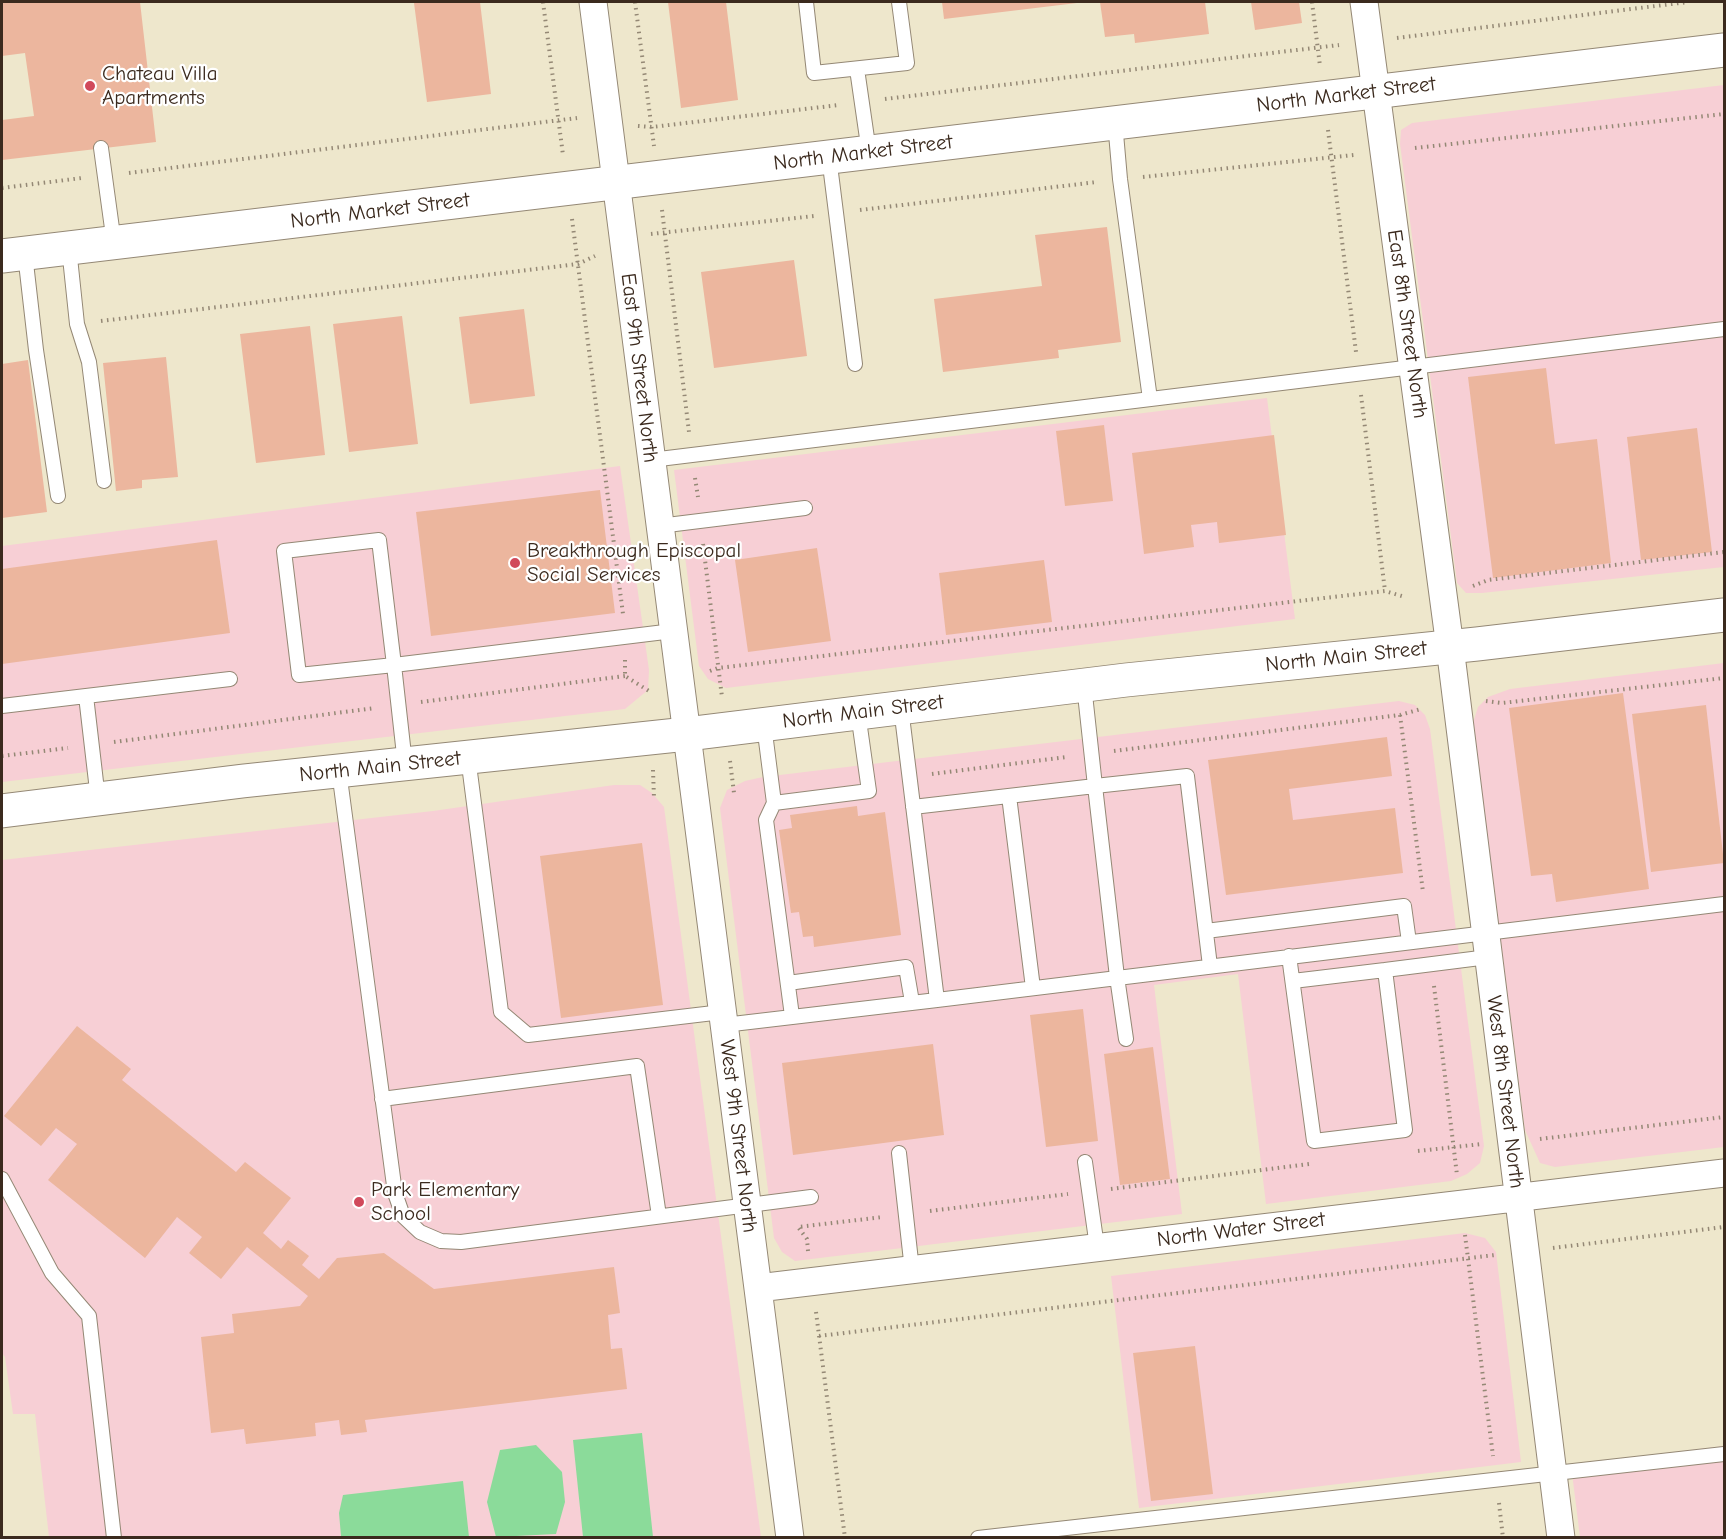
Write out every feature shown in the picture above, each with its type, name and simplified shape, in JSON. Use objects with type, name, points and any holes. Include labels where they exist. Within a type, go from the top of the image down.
[{"type":"street","name":"East 9th Street North","points":[[593,2],[687,734]]},
{"type":"street","name":"East 8th Street North","points":[[1364,2],[1450,647]]},
{"type":"street","name":"North Market Street","points":[[13,255],[1725,50]]},
{"type":"street","name":"North Main Street","points":[[2,811],[339,771],[687,734],[1084,685],[1450,647],[1725,615]]},
{"type":"street","name":"West 8th Street North","points":[[1450,647],[1561,1538]]},
{"type":"street","name":"West 9th Street North","points":[[687,734],[790,1538]]},
{"type":"street","name":"North Water Street","points":[[758,1288],[1725,1173]]},
{"type":"lane","points":[[806,2],[814,73],[907,63],[899,2]]},
{"type":"lane","points":[[857,69],[869,152]]},
{"type":"lane","points":[[1115,122],[1120,179],[1150,399]]},
{"type":"lane","points":[[101,148],[114,243]]},
{"type":"lane","points":[[829,157],[855,364]]},
{"type":"lane","points":[[69,248],[78,324],[89,362],[104,481]]},
{"type":"lane","points":[[13,255],[36,350],[58,496]]},
{"type":"lane","points":[[651,460],[1725,329]]},
{"type":"lane","points":[[659,526],[805,508]]},
{"type":"lane","points":[[405,764],[394,665],[379,540],[284,551],[299,675],[394,665],[673,631]]},
{"type":"lane","points":[[2,706],[230,679]]},
{"type":"lane","points":[[1084,685],[1126,1039]]},
{"type":"lane","points":[[86,696],[98,799]]},
{"type":"lane","points":[[901,708],[937,1000]]},
{"type":"lane","points":[[774,803],[869,791],[858,713]]},
{"type":"lane","points":[[764,725],[774,803],[766,820],[792,1016]]},
{"type":"lane","points":[[468,758],[501,1012],[528,1035],[723,1018],[792,1016],[1409,942],[1487,945]]},
{"type":"lane","points":[[339,771],[395,1193],[403,1216],[420,1232],[441,1241],[461,1242],[810,1197]]},
{"type":"lane","points":[[913,807],[1187,776],[1210,966]]},
{"type":"lane","points":[[1009,796],[1033,988]]},
{"type":"lane","points":[[1293,981],[1385,970],[1487,945],[1725,904]]},
{"type":"lane","points":[[1206,932],[1404,906],[1409,942]]},
{"type":"lane","points":[[1289,956],[1314,1141],[1405,1130],[1385,970]]},
{"type":"lane","points":[[788,983],[906,968],[912,1002]]},
{"type":"lane","points":[[382,1100],[637,1066],[659,1216]]},
{"type":"lane","points":[[899,1153],[912,1270]]},
{"type":"lane","points":[[1085,1162],[1097,1247]]},
{"type":"lane","points":[[2,1179],[52,1273],[89,1316],[114,1538]]},
{"type":"lane","points":[[978,1538],[1725,1454]]},
{"type":"path","points":[[543,2],[623,610],[625,676]]},
{"type":"path","points":[[635,2],[734,793]]},
{"type":"path","points":[[1312,2],[1385,591]]},
{"type":"path","points":[[1469,588],[1488,579],[1725,552]]},
{"type":"path","points":[[2,756],[625,676],[649,691],[718,668],[1385,591],[1405,597]]},
{"type":"path","points":[[1485,701],[1502,704],[1725,678]]},
{"type":"path","points":[[649,691],[654,798]]},
{"type":"path","points":[[1531,1140],[1725,1118]]},
{"type":"path","points":[[1407,1152],[1486,1143]]},
{"type":"path","points":[[845,1538],[807,1239],[798,1227],[1313,1164]]},
{"type":"path","points":[[1550,1248],[1725,1227]]},
{"type":"path","points":[[1465,1233],[1503,1538]]},
{"type":"path","points":[[819,1336],[1500,1254]]},
{"type":"shaded area","points":[[1724,85],[1724,567],[1466,593],[1457,583],[1400,144],[1401,130],[1412,123]]},
{"type":"shaded area","points":[[1267,398],[1295,619],[726,688],[708,679],[699,666],[674,470]]},
{"type":"shaded area","points":[[620,466],[649,670],[648,690],[625,709],[2,782],[2,546]]},
{"type":"shaded area","points":[[1724,663],[1724,1147],[1555,1167],[1540,1163],[1525,1130],[1473,723],[1478,707],[1488,697],[1510,689]]},
{"type":"shaded area","points":[[1399,701],[1415,705],[1425,715],[1430,729],[1484,1146],[1480,1163],[1467,1174],[1451,1181],[1266,1204],[1238,974],[1154,985],[1182,1214],[795,1261],[782,1252],[774,1238],[720,808],[727,790],[745,781],[763,777]]},
{"type":"shaded area","name":"Park Elementary School","points":[[614,785],[640,785],[652,793],[664,807],[761,1537],[49,1537],[35,1414],[13,1414],[5,1357],[2,1353],[2,860],[433,811]]},
{"type":"shaded area","points":[[1465,1233],[1485,1238],[1496,1252],[1521,1462],[1139,1508],[1111,1276]]},
{"type":"shaded area","points":[[1724,1446],[1724,1537],[1580,1537],[1571,1465]]},
{"type":"green space","points":[[642,1433],[653,1537],[583,1537],[573,1440]]},
{"type":"green space","points":[[536,1445],[562,1472],[565,1502],[556,1534],[496,1537],[487,1502],[500,1450]]},
{"type":"green space","points":[[463,1481],[469,1537],[335,1537],[341,1536],[339,1513],[343,1495]]},
{"type":"building","name":"Chateau Villa Apartments","points":[[2,2],[140,2],[156,142],[2,160],[2,120],[34,116],[25,53],[2,56]]},
{"type":"building","points":[[480,2],[491,94],[427,102],[414,3]]},
{"type":"building","points":[[668,2],[726,2],[738,100],[681,108]]},
{"type":"building","points":[[942,2],[1077,2],[1077,3],[944,19]]},
{"type":"building","points":[[1100,2],[1205,2],[1209,34],[1135,43],[1134,34],[1105,37]]},
{"type":"building","points":[[1251,2],[1299,2],[1302,23],[1255,30]]},
{"type":"building","points":[[1107,227],[1121,342],[1058,350],[1059,358],[943,372],[934,299],[1042,286],[1035,235]]},
{"type":"building","points":[[794,260],[807,356],[714,368],[701,272]]},
{"type":"building","points":[[524,309],[535,396],[470,404],[459,317]]},
{"type":"building","points":[[402,316],[418,444],[349,452],[333,324]]},
{"type":"building","points":[[310,326],[325,455],[256,463],[240,334]]},
{"type":"building","points":[[166,357],[178,477],[142,480],[142,488],[116,491],[103,363]]},
{"type":"building","points":[[28,360],[47,512],[2,518],[2,364]]},
{"type":"building","points":[[1546,368],[1555,444],[1597,439],[1611,563],[1493,578],[1468,377]]},
{"type":"building","points":[[1104,425],[1113,501],[1065,506],[1056,431]]},
{"type":"building","points":[[1697,428],[1712,552],[1641,560],[1627,437]]},
{"type":"building","points":[[1274,435],[1286,535],[1219,543],[1217,522],[1191,525],[1194,547],[1144,554],[1132,453]]},
{"type":"building","name":"Breakthrough Episcopal Social Services","points":[[600,490],[615,613],[431,636],[416,512]]},
{"type":"building","points":[[217,540],[230,633],[2,664],[2,569]]},
{"type":"building","points":[[817,548],[831,641],[748,652],[735,560]]},
{"type":"building","points":[[1044,560],[1052,622],[946,635],[939,573]]},
{"type":"building","points":[[1623,693],[1649,889],[1556,902],[1552,874],[1531,876],[1509,708]]},
{"type":"building","points":[[1706,705],[1724,863],[1651,872],[1632,714]]},
{"type":"building","points":[[1387,737],[1392,776],[1289,789],[1293,820],[1395,808],[1403,873],[1226,895],[1208,760]]},
{"type":"building","points":[[857,806],[858,816],[885,812],[901,935],[814,947],[813,936],[803,937],[799,912],[791,913],[779,830],[792,828],[790,815]]},
{"type":"building","points":[[642,843],[663,1005],[561,1018],[540,856]]},
{"type":"building","points":[[1083,1009],[1098,1141],[1046,1147],[1030,1015]]},
{"type":"building","name":"Park Elementary School","points":[[77,1026],[131,1069],[122,1080],[236,1172],[245,1162],[291,1198],[263,1233],[281,1249],[288,1240],[309,1256],[302,1265],[319,1279],[337,1258],[384,1253],[434,1289],[614,1267],[620,1313],[608,1315],[611,1349],[622,1348],[627,1389],[365,1420],[367,1432],[341,1435],[339,1420],[315,1423],[316,1436],[246,1444],[244,1429],[211,1433],[201,1337],[234,1333],[232,1314],[300,1306],[308,1296],[247,1247],[221,1279],[189,1253],[202,1237],[177,1217],[145,1258],[48,1180],[77,1144],[56,1128],[41,1146],[4,1116]]},
{"type":"building","points":[[933,1044],[944,1135],[793,1155],[782,1063]]},
{"type":"building","points":[[1153,1047],[1170,1179],[1120,1185],[1104,1054]]},
{"type":"building","points":[[1195,1346],[1213,1494],[1151,1501],[1133,1353]]},
{"type":"place","name":"Chateau Villa Apartments","points":[[90,86]]},
{"type":"place","name":"Breakthrough Episcopal Social Services","points":[[515,563]]},
{"type":"place","name":"Park Elementary School","points":[[359,1202]]}]
